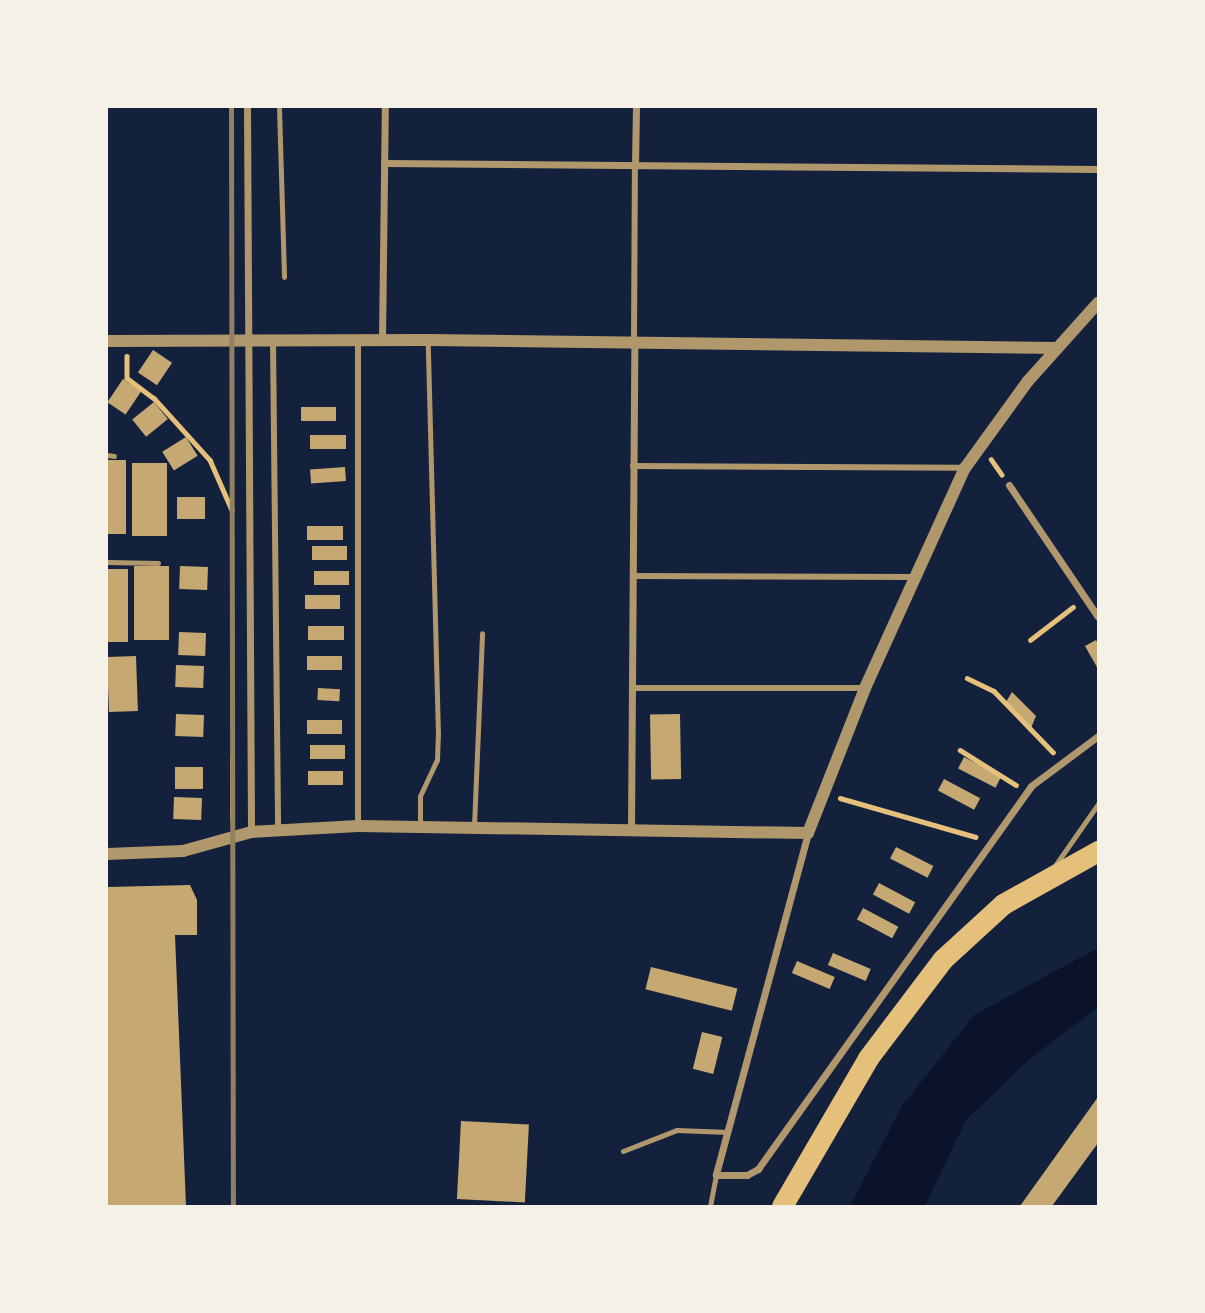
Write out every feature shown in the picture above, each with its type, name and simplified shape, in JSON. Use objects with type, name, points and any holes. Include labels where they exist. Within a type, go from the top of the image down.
[{"type":"highway","points":[[782,1206],[868,1058],[943,960],[1003,904],[1048,876],[1098,851]]},
{"type":"street","points":[[247,107],[246,340],[251,832]]},
{"type":"street","points":[[382,340],[384,107]]},
{"type":"street","points":[[631,828],[636,107]]},
{"type":"street","points":[[384,163],[1098,169]]},
{"type":"street","points":[[1098,303],[1057,348],[965,468],[865,688],[808,833],[716,1175],[747,1175],[758,1169],[1026,792],[1061,760],[1098,736]]},
{"type":"street","points":[[273,340],[278,830]]},
{"type":"street","points":[[358,340],[359,826]]},
{"type":"street","points":[[107,341],[428,340],[1057,348]]},
{"type":"street","points":[[633,466],[965,468]]},
{"type":"street","points":[[1009,485],[1098,617]]},
{"type":"street","points":[[632,576],[915,578]]},
{"type":"street","points":[[632,688],[865,688]]},
{"type":"street","points":[[107,854],[183,850],[251,832],[359,826],[631,828],[808,833]]},
{"type":"lane","points":[[279,107],[284,277]]},
{"type":"lane","points":[[420,826],[420,796],[437,760],[438,735],[428,340]]},
{"type":"lane","points":[[107,456],[114,456]]},
{"type":"lane","points":[[107,562],[158,563]]},
{"type":"lane","points":[[474,827],[482,633]]},
{"type":"lane","points":[[1048,876],[1098,804]]},
{"type":"lane","points":[[622,1151],[677,1130],[728,1132]]},
{"type":"lane","points":[[710,1206],[716,1175]]},
{"type":"path","points":[[127,341],[127,378],[155,398],[210,460],[233,512],[247,511]]},
{"type":"path","points":[[981,444],[1009,485]]},
{"type":"path","points":[[1030,640],[1085,597]]},
{"type":"path","points":[[967,678],[994,691],[1061,760]]},
{"type":"path","points":[[960,750],[1026,792]]},
{"type":"path","points":[[850,801],[990,841]]},
{"type":"water","points":[[1098,948],[1098,1007],[1032,1057],[966,1120],[925,1206],[850,1206],[902,1106],[974,1015]]},
{"type":"building","points":[[153,350],[172,363],[157,385],[138,372]]},
{"type":"building","points":[[123,379],[141,391],[126,415],[107,402]]},
{"type":"building","points":[[154,402],[168,419],[146,437],[132,420]]},
{"type":"building","points":[[301,407],[336,407],[336,421],[301,421]]},
{"type":"building","points":[[310,435],[346,435],[346,449],[310,449]]},
{"type":"building","points":[[186,437],[198,456],[174,470],[162,452]]},
{"type":"building","points":[[107,460],[126,460],[126,534],[107,534]]},
{"type":"building","points":[[132,463],[167,463],[167,536],[132,536]]},
{"type":"building","points":[[345,467],[346,481],[311,483],[310,469]]},
{"type":"building","points":[[177,497],[205,497],[205,519],[177,519]]},
{"type":"building","points":[[307,526],[343,526],[343,540],[307,540]]},
{"type":"building","points":[[312,546],[347,546],[347,560],[312,560]]},
{"type":"building","points":[[134,566],[169,566],[169,640],[134,640]]},
{"type":"building","points":[[180,566],[208,567],[207,590],[179,589]]},
{"type":"building","points":[[107,569],[128,569],[128,642],[107,642]]},
{"type":"building","points":[[314,571],[349,571],[349,585],[314,585]]},
{"type":"building","points":[[305,595],[340,595],[340,609],[305,609]]},
{"type":"building","points":[[308,626],[344,626],[344,640],[308,640]]},
{"type":"building","points":[[179,632],[206,633],[205,656],[178,655]]},
{"type":"building","points":[[1096,640],[1098,644],[1098,669],[1085,646]]},
{"type":"building","points":[[136,656],[138,711],[109,712],[107,657]]},
{"type":"building","points":[[307,656],[342,656],[342,670],[307,670]]},
{"type":"building","points":[[176,665],[204,666],[203,688],[175,687]]},
{"type":"building","points":[[318,688],[340,689],[339,701],[317,700]]},
{"type":"building","points":[[1012,692],[1036,716],[1031,728],[1006,702]]},
{"type":"building","points":[[176,714],[204,715],[203,737],[175,736]]},
{"type":"building","points":[[680,714],[681,779],[651,780],[650,715]]},
{"type":"building","points":[[307,720],[342,720],[342,734],[307,734]]},
{"type":"building","points":[[310,745],[345,745],[345,759],[310,759]]},
{"type":"building","points":[[964,757],[1001,776],[996,788],[958,769]]},
{"type":"building","points":[[175,767],[203,767],[203,789],[175,789]]},
{"type":"building","points":[[308,771],[343,771],[343,785],[308,785]]},
{"type":"building","points":[[944,779],[980,798],[974,810],[938,790]]},
{"type":"building","points":[[174,797],[202,798],[201,820],[173,819]]},
{"type":"building","points":[[896,847],[933,866],[928,878],[890,859]]},
{"type":"building","points":[[879,883],[915,902],[909,914],[873,894]]},
{"type":"building","points":[[190,885],[197,900],[197,935],[175,935],[186,1206],[107,1206],[107,887]]},
{"type":"building","points":[[863,908],[898,927],[892,938],[857,919]]},
{"type":"building","points":[[833,953],[871,969],[866,981],[828,965]]},
{"type":"building","points":[[797,961],[835,977],[830,989],[792,973]]},
{"type":"building","points":[[651,967],[737,989],[732,1011],[645,989]]},
{"type":"building","points":[[702,1032],[722,1037],[713,1074],[693,1069]]},
{"type":"building","points":[[1098,1097],[1098,1143],[1052,1206],[1020,1206]]},
{"type":"building","points":[[461,1121],[529,1125],[525,1202],[457,1199]]},
{"type":"railway","points":[[231,107],[233,1206]]}]
